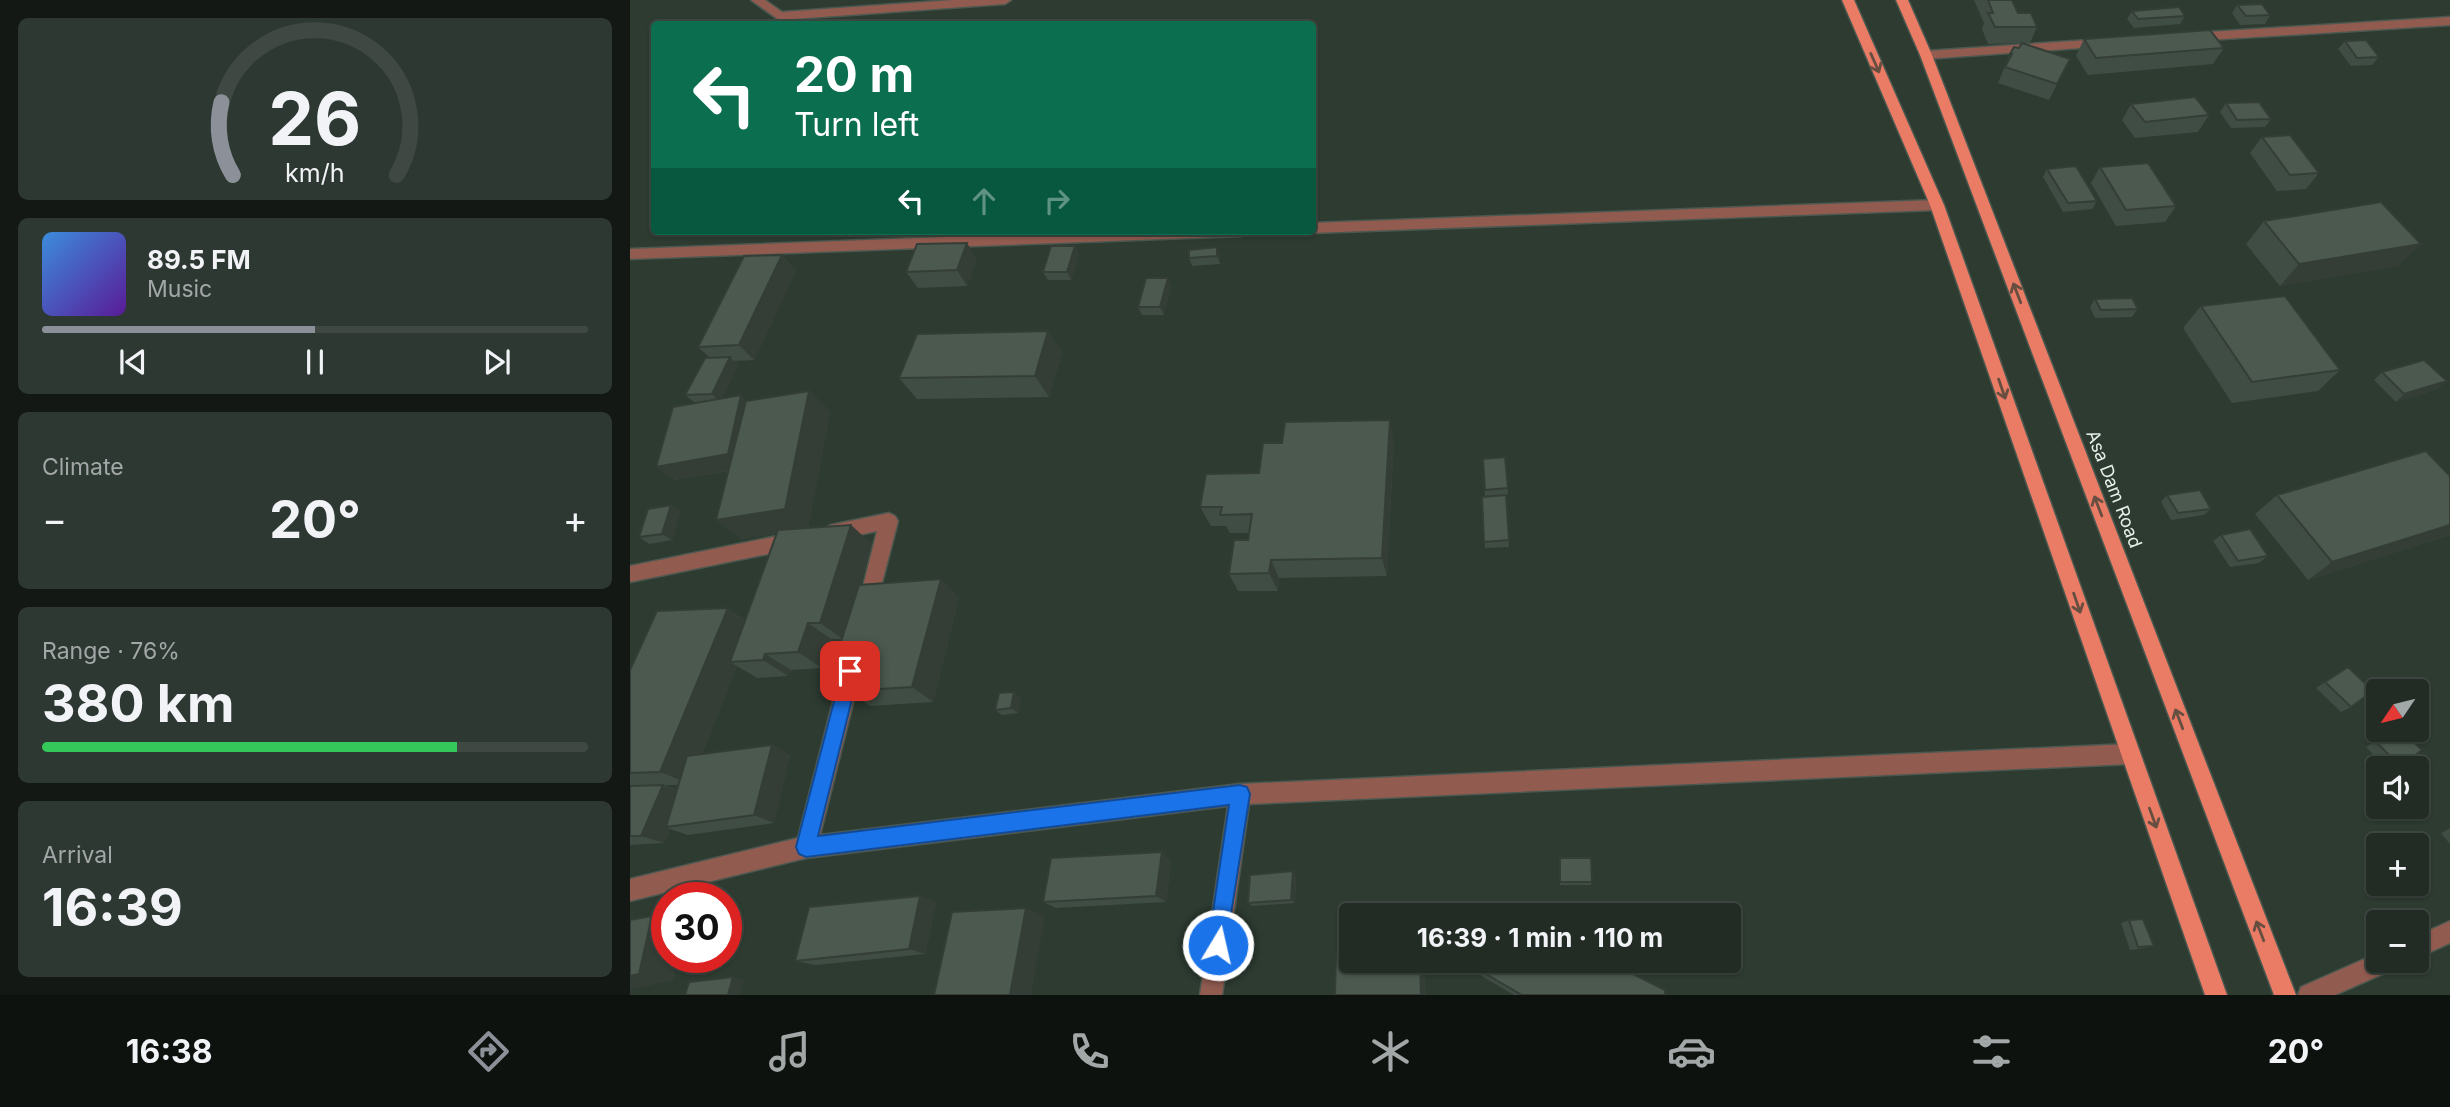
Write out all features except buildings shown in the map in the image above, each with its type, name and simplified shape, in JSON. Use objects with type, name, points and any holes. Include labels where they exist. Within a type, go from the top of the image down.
[{"type":"main road","points":[[1848,0],[1937,205],[2216,995]]},
{"type":"main road","name":"Asa Dam Road","points":[[1902,0],[1926,55],[2284,995]]},
{"type":"street","points":[[757,0],[779,16],[1005,0]]},
{"type":"street","points":[[2172,39],[2450,21]]},
{"type":"street","points":[[1926,55],[2118,42]]},
{"type":"street","points":[[1316,228],[1937,205]]},
{"type":"street","points":[[630,254],[1135,235]]},
{"type":"street","points":[[630,574],[889,521],[806,847]]},
{"type":"street","points":[[630,890],[806,847],[1240,794],[2130,754]]},
{"type":"street","points":[[1211,995],[1240,794]]},
{"type":"street","points":[[2429,942],[2450,932]]},
{"type":"street","points":[[2309,995],[2366,970]]},
{"type":"route","points":[[850,671],[806,847],[1240,794],[1218,945]]}]
